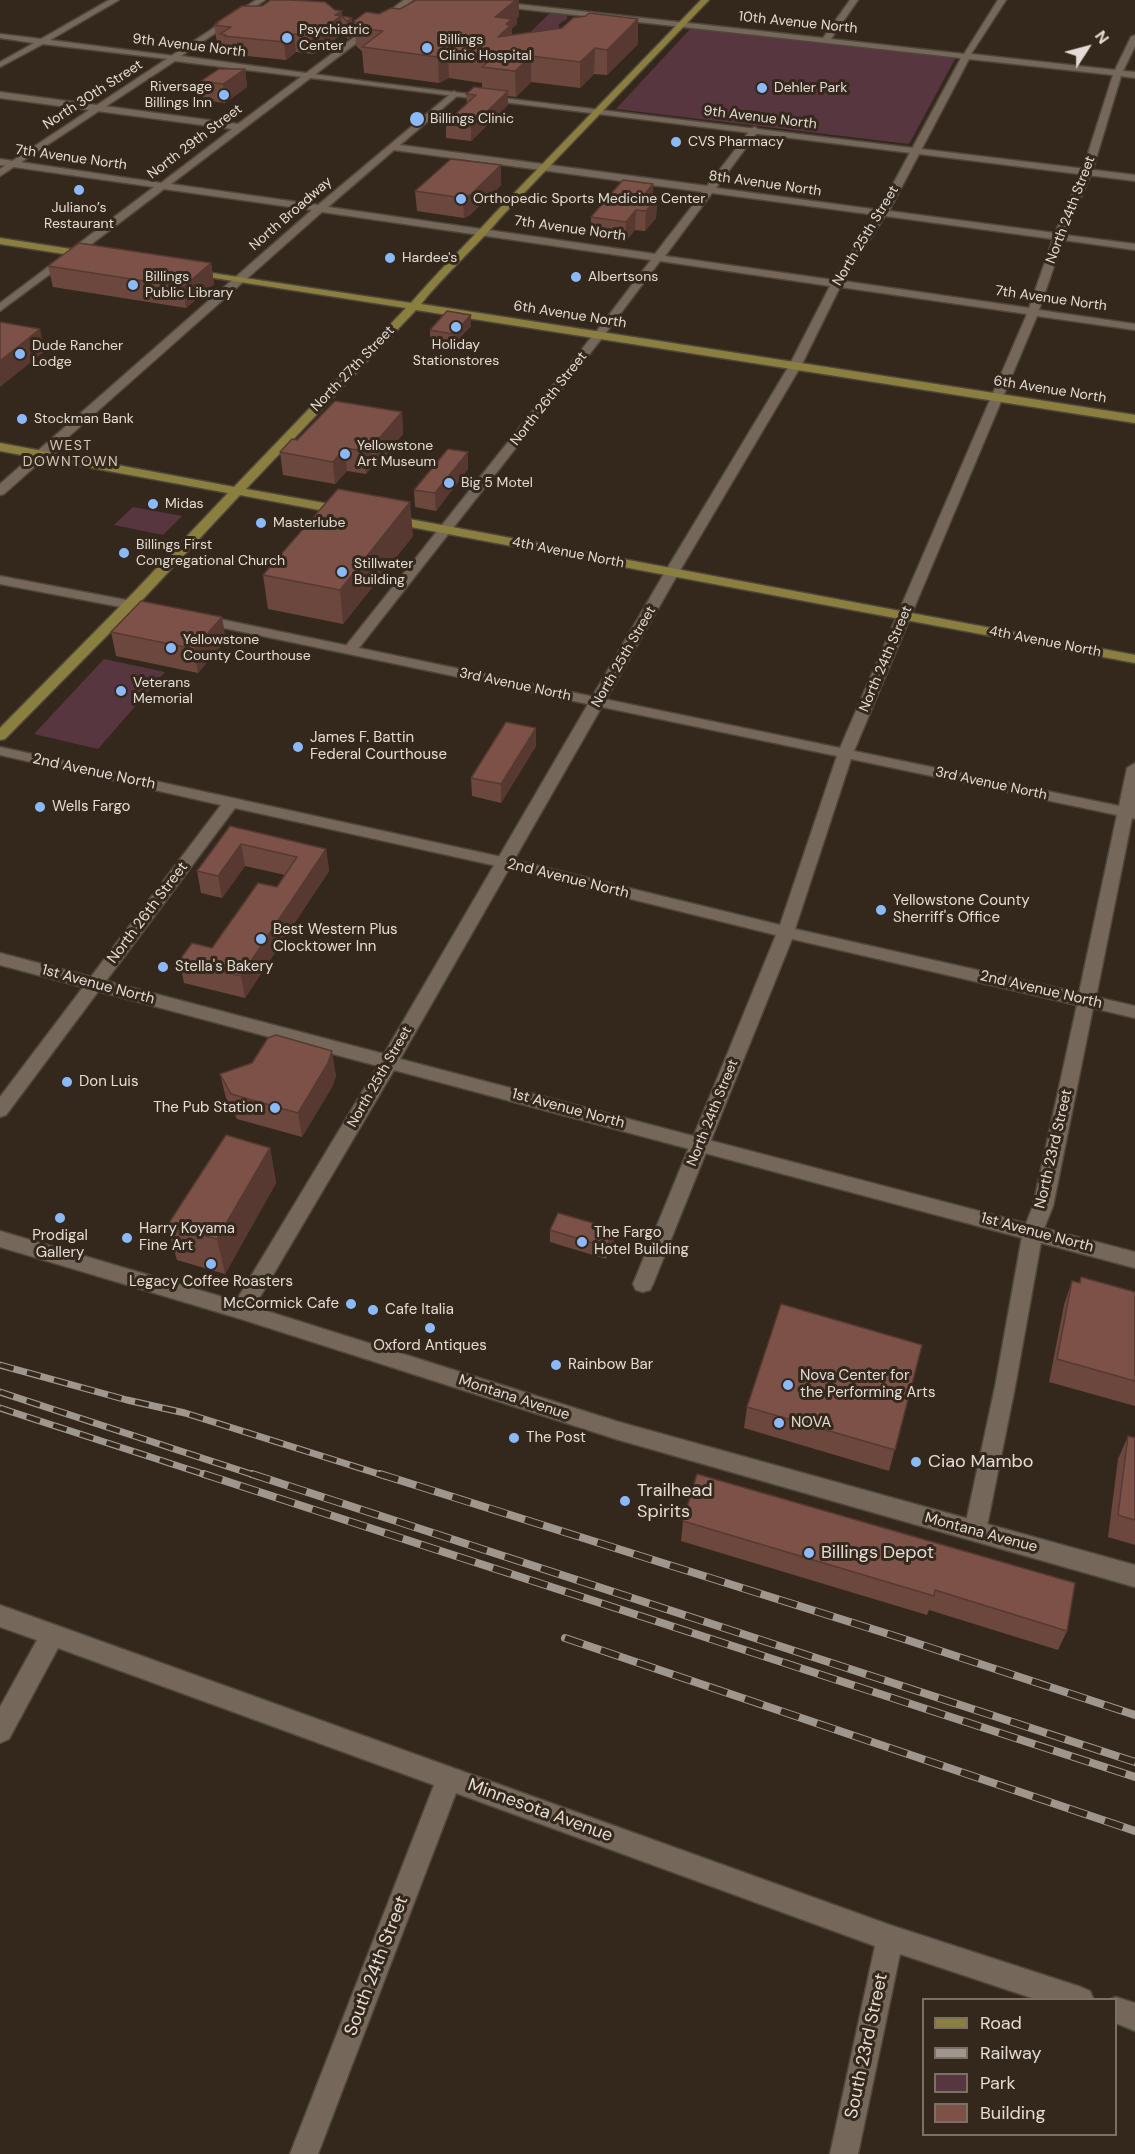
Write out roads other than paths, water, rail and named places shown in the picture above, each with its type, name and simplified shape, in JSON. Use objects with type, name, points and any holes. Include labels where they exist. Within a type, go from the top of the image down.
[{"type":"main road","name":"North 27th Street","points":[[0,736],[129,604],[437,278],[484,233],[544,167],[705,0]]},
{"type":"main road","points":[[0,241],[99,257]]},
{"type":"main road","name":"6th Avenue North","points":[[175,268],[1135,419]]},
{"type":"main road","name":"4th Avenue North","points":[[0,447],[1135,659]]},
{"type":"street","points":[[0,65],[115,0]]},
{"type":"street","name":"North 30th Street","points":[[0,172],[261,0]]},
{"type":"street","name":"North 29th Street","points":[[0,308],[409,0]]},
{"type":"street","name":"10th Avenue North","points":[[459,0],[1135,75]]},
{"type":"street","points":[[549,10],[560,0]]},
{"type":"street","points":[[826,40],[854,0]]},
{"type":"street","name":"North 25th Street","points":[[241,1311],[314,1191],[506,863],[672,572],[795,366],[836,284],[882,214],[914,150],[1002,0]]},
{"type":"street","name":"9th Avenue North","points":[[0,36],[1135,178]]},
{"type":"street","name":"North 24th Street","points":[[644,1284],[786,932],[845,754],[1033,312],[1059,236],[1087,172],[1118,74],[1135,37]]},
{"type":"street","name":"North Broadway","points":[[0,491],[239,278],[454,94]]},
{"type":"street","points":[[0,95],[240,127]]},
{"type":"street","name":"North 26th Street","points":[[339,664],[598,336],[755,130]]},
{"type":"street","name":"8th Avenue North","points":[[393,147],[1135,247]]},
{"type":"street","name":"7th Avenue North","points":[[0,162],[1135,327]]},
{"type":"street","points":[[0,580],[162,611]]},
{"type":"street","name":"3rd Avenue North","points":[[184,616],[1130,813]]},
{"type":"street","name":"2nd Avenue North","points":[[0,751],[506,863],[786,932],[1135,1012]]},
{"type":"street","name":"North 23rd Street","points":[[975,1532],[1005,1387],[1033,1232],[1043,1206],[1086,1000],[1130,813],[1135,768]]},
{"type":"street","name":"North 26th Street","points":[[0,1110],[231,802]]},
{"type":"street","name":"1st Avenue North","points":[[0,959],[1135,1260]]},
{"type":"street","name":"Montana Avenue","points":[[0,1239],[241,1311],[611,1428],[1135,1576]]},
{"type":"street","name":"Minnesota Avenue","points":[[0,1616],[890,1938],[1076,1998]]},
{"type":"street","points":[[0,1731],[53,1635]]},
{"type":"street","name":"South 24th Street","points":[[304,2154],[450,1778]]},
{"type":"street","name":"South 23rd Street","points":[[844,2154],[890,1938]]},
{"type":"street","points":[[1117,2010],[1135,2017]]},
{"type":"railway","points":[[0,1365],[127,1400],[185,1413],[385,1476]]},
{"type":"railway","points":[[0,1392],[257,1476]]},
{"type":"railway","points":[[0,1408],[209,1476]]},
{"type":"railway","points":[[204,1474],[1135,1777]]},
{"type":"railway","points":[[252,1474],[1135,1762]]},
{"type":"railway","points":[[380,1474],[901,1638],[1135,1715]]},
{"type":"railway","points":[[565,1638],[1135,1831]]},
{"type":"place","name":"Psychiatric Center","points":[[287,38]]},
{"type":"place","name":"Billings Clinic Hospital","points":[[427,48]]},
{"type":"place","name":"Dehler Park","points":[[762,88]]},
{"type":"place","name":"Riversage Billings Inn","points":[[224,95]]},
{"type":"place","name":"Billings Clinic","points":[[417,119]]},
{"type":"place","name":"CVS Pharmacy","points":[[676,142]]},
{"type":"place","name":"Juliano’s Restaurant","points":[[79,190]]},
{"type":"place","name":"Orthopedic Sports Medicine Center","points":[[461,199]]},
{"type":"place","name":"Hardee's","points":[[390,258]]},
{"type":"place","name":"Albertsons","points":[[576,277]]},
{"type":"place","name":"Billings Public Library","points":[[133,285]]},
{"type":"place","name":"Holiday Stationstores","points":[[456,327]]},
{"type":"place","name":"Dude Rancher Lodge","points":[[20,354]]},
{"type":"place","name":"Stockman Bank","points":[[22,419]]},
{"type":"place","name":"Yellowstone Art Museum","points":[[345,454]]},
{"type":"place","name":"Big 5 Motel","points":[[449,483]]},
{"type":"place","name":"Midas","points":[[153,504]]},
{"type":"place","name":"Masterlube","points":[[261,523]]},
{"type":"place","name":"Billings First Congregational Church","points":[[124,553]]},
{"type":"place","name":"Stillwater Building","points":[[342,572]]},
{"type":"place","name":"Yellowstone County Courthouse","points":[[171,648]]},
{"type":"place","name":"Veterans Memorial","points":[[121,691]]},
{"type":"place","name":"James F. Battin Federal Courthouse","points":[[298,747]]},
{"type":"place","name":"Wells Fargo","points":[[40,807]]},
{"type":"place","name":"Yellowstone County Sherriff's Office","points":[[881,910]]},
{"type":"place","name":"Best Western Plus Clocktower Inn","points":[[261,939]]},
{"type":"place","name":"Stella's Bakery","points":[[163,967]]},
{"type":"place","name":"Don Luis","points":[[67,1082]]},
{"type":"place","name":"The Pub Station","points":[[275,1108]]},
{"type":"place","name":"Prodigal Gallery","points":[[60,1218]]},
{"type":"place","name":"Harry Koyama Fine Art","points":[[127,1238]]},
{"type":"place","name":"The Fargo Hotel Building","points":[[582,1242]]},
{"type":"place","name":"Legacy Coffee Roasters","points":[[211,1264]]},
{"type":"place","name":"McCormick Cafe","points":[[351,1304]]},
{"type":"place","name":"Cafe Italia","points":[[373,1310]]},
{"type":"place","name":"Oxford Antiques","points":[[430,1328]]},
{"type":"place","name":"Rainbow Bar","points":[[556,1365]]},
{"type":"place","name":"Nova Center for the Performing Arts","points":[[788,1385]]},
{"type":"place","name":"NOVA","points":[[779,1423]]},
{"type":"place","name":"The Post","points":[[514,1438]]},
{"type":"place","name":"Ciao Mambo","points":[[916,1462]]},
{"type":"place","name":"Trailhead Spirits","points":[[625,1501]]},
{"type":"place","name":"Billings Depot","points":[[809,1553]]},
{"type":"district","name":"WEST DOWNTOWN","points":[[71,454]]}]
